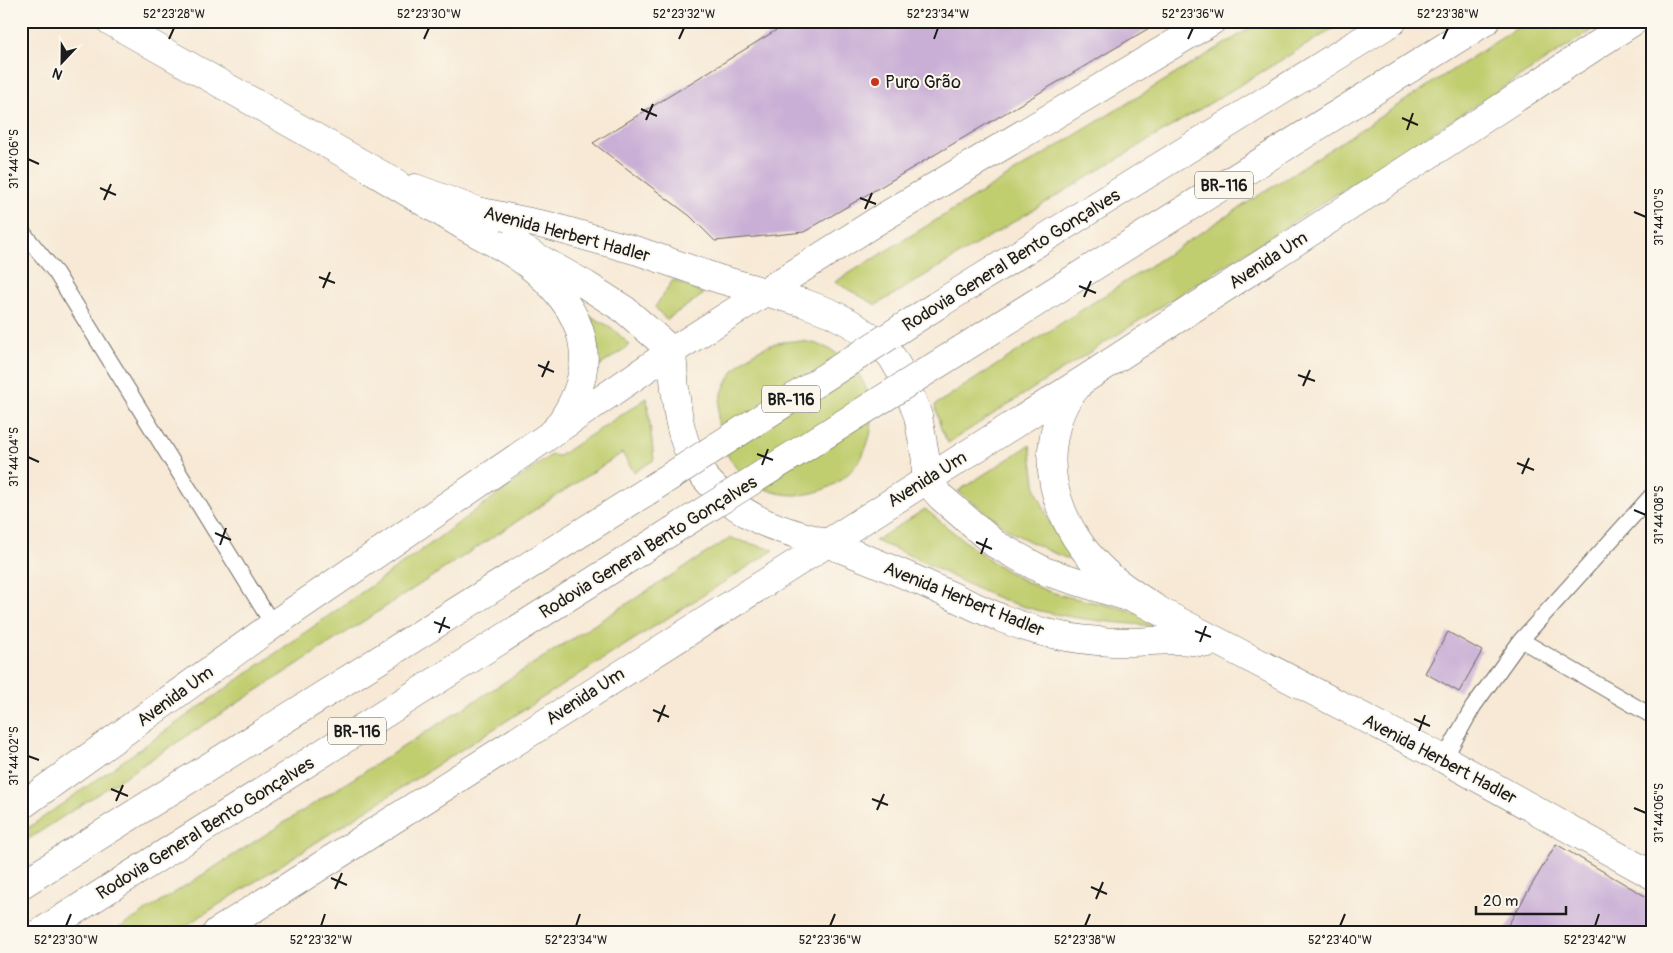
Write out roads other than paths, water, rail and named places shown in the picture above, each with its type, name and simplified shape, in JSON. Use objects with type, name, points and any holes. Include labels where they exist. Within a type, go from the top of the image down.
[{"type":"main road","name":"Avenida Herbert Hadler","points":[[110,21],[374,172],[494,233],[586,284],[625,310],[672,351],[678,413],[691,454],[701,473],[725,498],[760,521],[786,532],[825,543],[1012,622],[1056,635],[1114,642],[1144,640],[1193,641],[1226,647]]},
{"type":"main road","name":"Avenida Um","points":[[21,806],[273,625],[761,292],[876,220],[1212,21]]},
{"type":"main road","name":"Rodovia General Bento Gonçalves","points":[[21,884],[646,492],[936,306],[1393,21]]},
{"type":"main road","name":"Rodovia General Bento Gonçalves","points":[[41,932],[672,531],[1486,21]]},
{"type":"main road","name":"Avenida Um","points":[[216,932],[1085,379],[1634,21]]},
{"type":"main road","name":"Avenida Herbert Hadler","points":[[374,172],[477,211],[589,236],[831,313],[867,334],[892,357],[903,376],[918,416],[926,460],[926,480],[940,497],[995,544],[1024,562],[1063,578],[1129,596],[1444,759],[1652,875]]},
{"type":"main road","points":[[374,172],[524,261],[563,298],[574,312],[584,341],[581,376],[564,418],[552,434]]},
{"type":"main road","points":[[1085,379],[1065,403],[1054,432],[1050,464],[1055,491],[1061,509],[1076,538],[1097,564],[1128,590],[1171,618]]},
{"type":"lane","points":[[21,230],[56,273],[273,625]]},
{"type":"lane","points":[[1444,759],[1474,707],[1521,640],[1652,495]]},
{"type":"lane","points":[[1521,640],[1652,716]]},
{"type":"place","name":"Puro Grão","points":[[875,82]]}]
